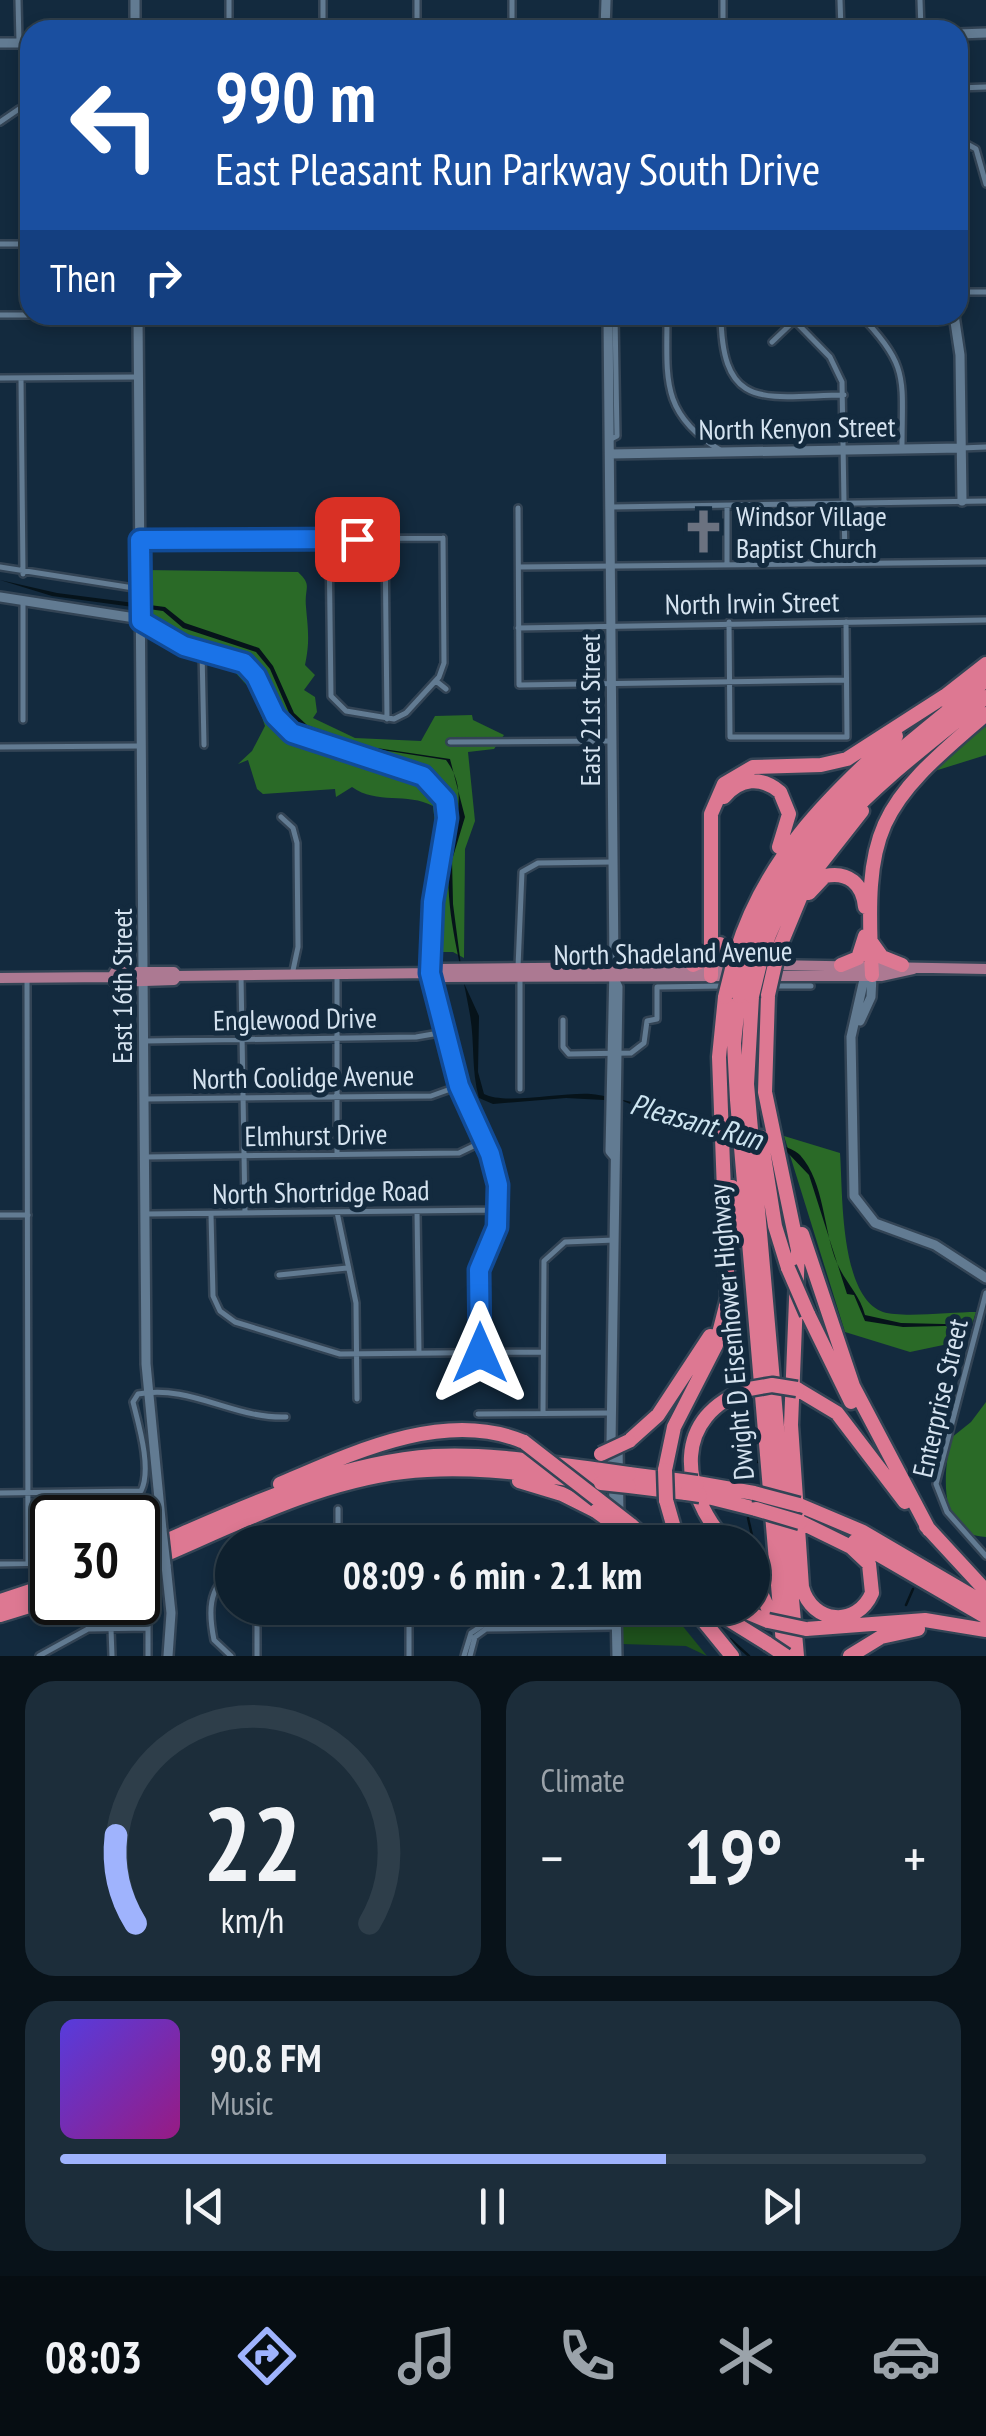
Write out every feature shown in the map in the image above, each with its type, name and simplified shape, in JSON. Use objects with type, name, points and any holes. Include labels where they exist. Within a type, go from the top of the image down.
[{"type":"highway","points":[[751,912],[778,861],[824,801],[986,664]]},
{"type":"highway","name":"Dwight D Eisenhower Highway","points":[[797,1656],[763,1156],[734,1050],[755,954],[776,888],[822,822],[986,680]]},
{"type":"highway","points":[[716,971],[712,811],[725,782],[753,768],[821,765],[847,759],[945,696]]},
{"type":"highway","name":"Dwight D Eisenhower Highway","points":[[755,954],[820,843],[851,810],[986,696]]},
{"type":"highway","points":[[869,970],[872,861],[893,804],[919,771],[986,714]]},
{"type":"highway","points":[[673,1525],[664,1470],[676,1420],[722,1328],[729,1292],[719,1057],[746,996],[755,954],[751,912],[790,814],[780,792],[756,781],[732,788],[718,812],[715,944],[706,959],[693,966]]},
{"type":"highway","points":[[715,944],[726,957],[755,954],[812,886],[832,874],[850,878],[861,888],[868,937],[877,954],[908,967]]},
{"type":"highway","points":[[841,965],[860,956],[868,937]]},
{"type":"highway","points":[[746,996],[763,1060],[755,1127],[788,1268],[855,1411],[913,1511]]},
{"type":"highway","name":"Dwight D Eisenhower Highway","points":[[746,996],[755,1127]]},
{"type":"highway","points":[[722,1133],[760,1376]]},
{"type":"highway","points":[[763,1156],[796,1234],[791,1442],[803,1592],[812,1607],[825,1616],[857,1613],[872,1592],[869,1564],[799,1515]]},
{"type":"highway","points":[[763,1156],[853,1386],[930,1530]]},
{"type":"highway","name":"Dwight D Eisenhower Highway","points":[[763,1156],[760,1376],[783,1656]]},
{"type":"highway","points":[[160,1557],[301,1498],[378,1477],[466,1469],[601,1469],[658,1415],[705,1348],[721,1303],[727,1238]]},
{"type":"highway","points":[[784,1496],[786,1381],[797,1289]]},
{"type":"highway","points":[[713,1525],[698,1505],[690,1478],[691,1454],[713,1412],[749,1389],[772,1385],[797,1388],[837,1412],[913,1511],[986,1591]]},
{"type":"highway","points":[[160,1540],[378,1445],[471,1430],[524,1442],[614,1525]]},
{"type":"highway","points":[[160,1541],[297,1487],[354,1469],[432,1456],[572,1460],[629,1480],[755,1502],[862,1532],[986,1604]]},
{"type":"highway","points":[[378,1477],[446,1474],[508,1479],[554,1491],[596,1511],[613,1525]]},
{"type":"highway","points":[[799,1515],[871,1550],[986,1617]]},
{"type":"highway","points":[[0,1601],[30,1591]]},
{"type":"highway","points":[[0,1615],[30,1606]]},
{"type":"highway","points":[[770,1609],[783,1656]]},
{"type":"highway","points":[[770,1621],[806,1629],[933,1620],[986,1632]]},
{"type":"highway","points":[[707,1625],[732,1656]]},
{"type":"highway","points":[[737,1625],[783,1656]]},
{"type":"highway","points":[[850,1656],[880,1637],[902,1632],[949,1628],[986,1632]]},
{"type":"main road","name":"North Shadeland Avenue","points":[[614,973],[693,966],[716,971],[755,954],[869,970]]},
{"type":"main road","name":"North Shadeland Avenue","points":[[0,978],[112,977],[116,972],[174,980],[177,976],[295,974],[986,969]]},
{"type":"street","points":[[968,143],[972,144],[986,184]]},
{"type":"street","name":"East 16th Street","points":[[138,325],[147,1392],[171,1614],[168,1656]]},
{"type":"street","name":"East 21st Street","points":[[612,325],[609,440],[614,973],[618,988],[610,1151],[614,1157],[611,1478],[623,1525]]},
{"type":"street","points":[[666,325],[667,382],[673,405],[690,430],[722,451]]},
{"type":"street","points":[[722,325],[724,364],[744,388],[769,396],[844,395]]},
{"type":"street","points":[[772,342],[785,325]]},
{"type":"street","points":[[798,325],[832,360],[844,395],[845,563]]},
{"type":"street","points":[[871,325],[890,345],[899,364],[902,448]]},
{"type":"street","points":[[956,325],[960,349],[962,501]]},
{"type":"street","points":[[0,378],[139,376]]},
{"type":"street","points":[[21,378],[23,574]]},
{"type":"street","name":"North Kenyon Street","points":[[610,454],[986,448]]},
{"type":"street","points":[[611,507],[986,501]]},
{"type":"street","points":[[727,506],[727,562]]},
{"type":"street","points":[[518,508],[519,685],[846,680]]},
{"type":"street","points":[[140,540],[446,536],[444,665],[436,681],[404,715],[387,720],[342,710],[330,696],[328,539]]},
{"type":"street","points":[[386,538],[387,720]]},
{"type":"street","points":[[518,567],[986,562]]},
{"type":"street","points":[[0,568],[141,598]]},
{"type":"street","points":[[0,596],[141,621],[202,651],[230,656],[249,668],[275,716],[297,736],[421,775],[442,792],[448,814],[433,902],[432,973],[459,1086],[496,1174],[496,1230],[479,1270],[480,1353]]},
{"type":"street","points":[[23,602],[24,720]]},
{"type":"street","name":"North Irwin Street","points":[[518,628],[986,620]]},
{"type":"street","points":[[729,622],[730,737],[846,737],[846,622]]},
{"type":"street","points":[[202,651],[204,746]]},
{"type":"street","points":[[436,681],[446,690]]},
{"type":"street","points":[[450,742],[612,740]]},
{"type":"street","points":[[0,747],[142,746]]},
{"type":"street","points":[[281,818],[292,826],[297,843],[295,974]]},
{"type":"street","points":[[520,1089],[522,872],[538,863],[613,862]]},
{"type":"street","points":[[869,970],[872,997],[858,1028],[853,1073],[851,1182],[861,1210],[883,1228],[935,1244],[986,1278]]},
{"type":"street","points":[[337,974],[337,1154]]},
{"type":"street","points":[[241,975],[245,1213]]},
{"type":"street","points":[[0,1564],[28,1564],[27,977]]},
{"type":"street","points":[[563,1020],[567,1052],[635,1052],[644,1043],[647,1021],[657,1019],[657,986],[810,986]]},
{"type":"street","name":"Englewood Drive","points":[[145,1041],[418,1037],[445,1032]]},
{"type":"street","name":"North Coolidge Avenue","points":[[146,1099],[430,1096],[459,1086]]},
{"type":"street","name":"Elmhurst Drive","points":[[146,1157],[459,1154],[484,1141]]},
{"type":"street","name":"North Shortridge Road","points":[[146,1214],[498,1210]]},
{"type":"street","points":[[417,1211],[419,1354]]},
{"type":"street","points":[[337,1212],[356,1303],[357,1399]]},
{"type":"street","points":[[211,1214],[212,1293],[222,1312],[237,1323],[317,1350],[357,1354],[542,1352]]},
{"type":"street","points":[[0,1215],[28,1215]]},
{"type":"street","points":[[543,1414],[541,1276],[546,1257],[566,1241],[614,1240]]},
{"type":"street","points":[[279,1275],[347,1268]]},
{"type":"street","name":"Enterprise Street","points":[[986,1293],[936,1484],[947,1512],[986,1556]]},
{"type":"street","points":[[0,1494],[143,1489],[141,1438],[133,1402],[136,1395],[147,1392],[180,1393],[253,1415],[286,1417]]},
{"type":"street","points":[[478,1414],[614,1412]]},
{"type":"street","points":[[338,1508],[338,1525]]},
{"type":"street","points":[[215,1591],[213,1637],[219,1649],[231,1656]]},
{"type":"street","points":[[257,1625],[257,1656]]},
{"type":"street","points":[[409,1625],[409,1656]]},
{"type":"street","points":[[467,1656],[470,1635],[482,1625]]},
{"type":"street","points":[[616,1625],[617,1656]]},
{"type":"street","points":[[111,1628],[112,1656]]},
{"type":"street","points":[[39,1656],[86,1630],[148,1628],[148,1656]]},
{"type":"green space","points":[[144,570],[298,572],[307,584],[305,665],[315,675],[304,690],[315,697],[317,712],[313,718],[355,738],[421,741],[435,716],[472,715],[473,720],[504,735],[494,749],[468,752],[475,821],[465,849],[464,958],[453,952],[435,952],[438,849],[433,806],[372,796],[352,787],[336,797],[335,789],[263,794],[257,789],[248,760],[238,764],[252,751],[265,726],[254,693],[233,670],[211,666],[194,646],[145,618]]},
{"type":"green space","points":[[986,723],[986,755],[925,774]]},
{"type":"green space","points":[[784,1136],[840,1153],[846,1241],[858,1286],[869,1302],[892,1314],[976,1312],[967,1340],[910,1352],[845,1332]]},
{"type":"green space","points":[[986,1402],[986,1537],[958,1525],[951,1513],[946,1467],[951,1438],[971,1422]]},
{"type":"green space","points":[[622,1625],[682,1625],[707,1656],[686,1646],[621,1644]]},
{"type":"shaded area","points":[[0,580],[57,593],[165,607],[185,623],[259,648],[273,666],[294,713],[307,725],[370,747],[450,759],[454,773],[446,760],[369,748],[307,729],[290,715],[270,669],[256,652],[183,628],[163,611],[52,596]]},
{"type":"shaded area","points":[[458,790],[465,817],[452,860],[462,976],[448,882]]},
{"type":"shaded area","points":[[464,983],[479,1016],[478,1072],[484,1094],[505,1098],[607,1096],[699,1119],[787,1148],[800,1155],[808,1166],[830,1241],[809,1175],[786,1151],[690,1120],[660,1116],[623,1101],[566,1098],[493,1104],[479,1098]]},
{"type":"shaded area","points":[[837,1264],[865,1315],[901,1323],[986,1325],[903,1327],[865,1321],[854,1295],[847,1294]]},
{"type":"waterway","points":[[741,1401],[753,1440],[746,1454],[758,1462]]},
{"type":"waterway","points":[[748,1518],[750,1525]]},
{"type":"waterway","points":[[906,1605],[913,1589]]},
{"type":"waterway","points":[[730,1639],[749,1656]]},
{"type":"place","name":"Windsor Village Baptist Church","points":[[703,532]]},
{"type":"route","points":[[357,539],[140,540],[141,621],[184,646],[244,663],[256,676],[278,720],[297,736],[426,777],[444,797],[447,818],[433,902],[430,973],[459,1086],[490,1154],[498,1185],[497,1227],[479,1270],[480,1353]]},
{"type":"water label","name":"Pleasant Run","points":[[696,1122]]}]
